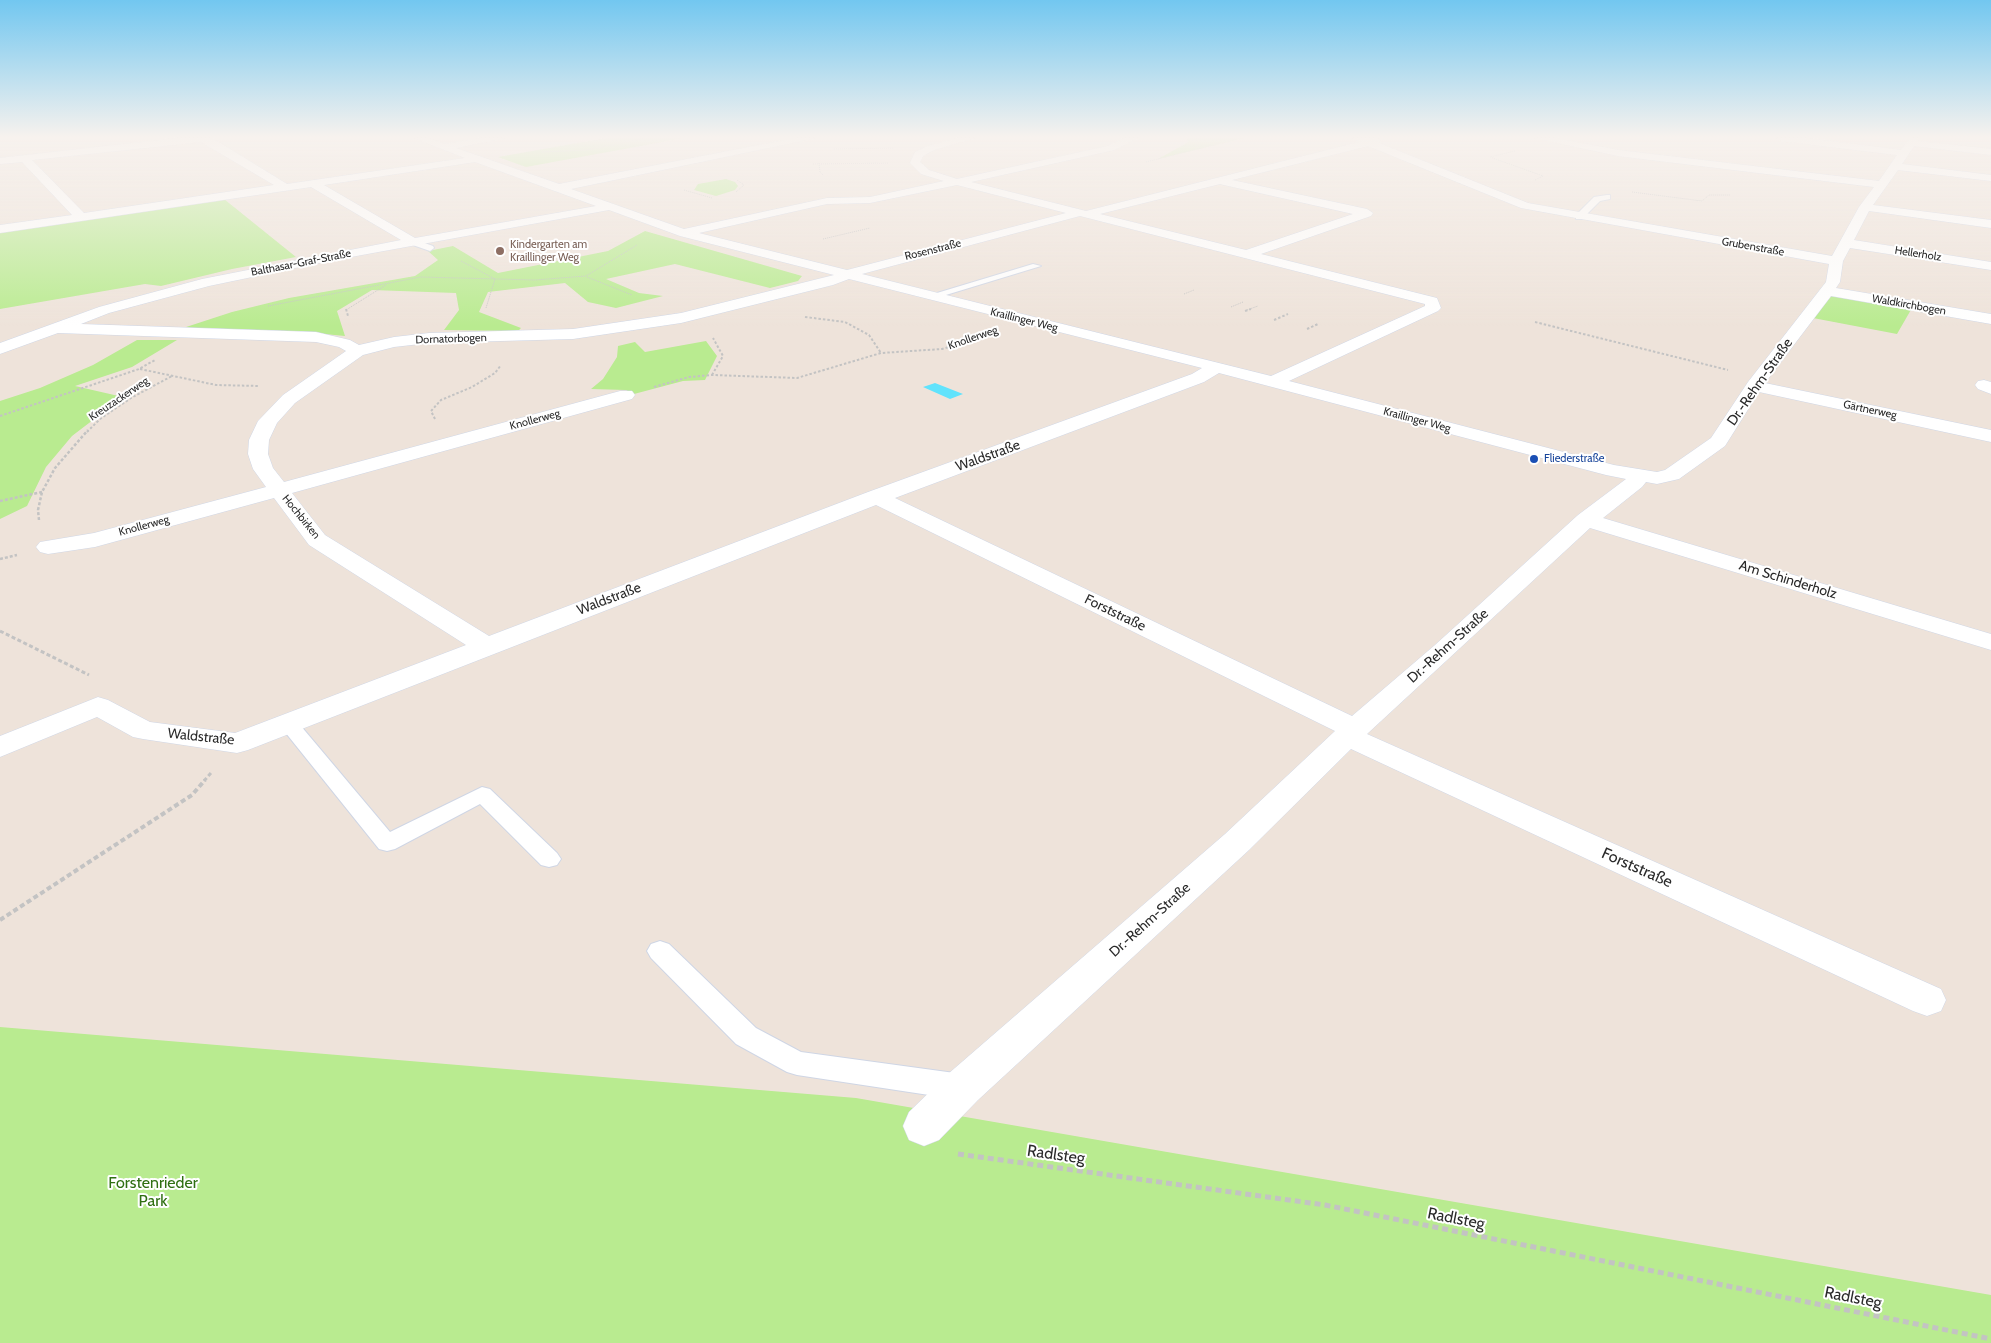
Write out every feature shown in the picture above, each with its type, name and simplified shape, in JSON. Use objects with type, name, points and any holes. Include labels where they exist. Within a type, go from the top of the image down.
[{"type":"street","points":[[65,201],[81,218]]},
{"type":"street","points":[[0,230],[194,201]]},
{"type":"street","points":[[343,201],[413,242]]},
{"type":"street","name":"Kraillinger Weg","points":[[592,201],[684,233],[1217,367],[1637,476]]},
{"type":"street","points":[[684,233],[827,201],[841,201]]},
{"type":"street","points":[[1030,201],[1250,254],[1432,301],[1433,308],[1272,382]]},
{"type":"street","name":"Rosenstraße","points":[[846,275],[873,265],[1137,201]]},
{"type":"street","points":[[1250,254],[1367,213],[1310,201]]},
{"type":"street","name":"Grubenstraße","points":[[1509,201],[1525,206],[1579,217],[1836,262]]},
{"type":"street","name":"Dr.-Rehm-Straße","points":[[924,1126],[963,1087],[1237,842],[1351,732],[1444,651],[1586,520],[1635,484],[1637,476],[1657,478],[1672,475],[1718,442],[1758,382],[1833,282],[1836,262],[1869,201]]},
{"type":"street","name":"Balthasar-Graf-Straße","points":[[0,349],[53,328],[130,303],[207,282],[413,242],[610,207]]},
{"type":"street","points":[[1865,207],[1991,224]]},
{"type":"street","name":"Hellerholz","points":[[1845,243],[1991,266]]},
{"type":"street","name":"Dornatorbogen","points":[[53,328],[199,334],[316,336],[350,347],[429,338],[573,334],[681,318],[761,299],[846,275]]},
{"type":"street","name":"Waldkirchbogen","points":[[1827,291],[1991,319]]},
{"type":"street","name":"Hochbirken","points":[[350,347],[289,399],[268,421],[259,440],[258,454],[263,469],[317,540],[486,646]]},
{"type":"street","name":"Waldstraße","points":[[98,706],[143,730],[237,743],[876,497],[1198,378],[1217,367]]},
{"type":"street","name":"Gärtnerweg","points":[[1758,382],[1989,435]]},
{"type":"street","name":"Knollerweg","points":[[48,547],[95,540],[626,395]]},
{"type":"street","name":"Forststraße","points":[[876,497],[1351,732],[1927,1000]]},
{"type":"street","name":"Am Schinderholz","points":[[1586,520],[1991,642]]},
{"type":"street","points":[[0,746],[98,706]]},
{"type":"lane","points":[[1579,217],[1596,201]]},
{"type":"lane","points":[[413,242],[430,248]]},
{"type":"lane","points":[[932,296],[1036,266]]},
{"type":"lane","points":[[288,722],[387,843],[482,794],[549,859]]},
{"type":"lane","points":[[660,952],[746,1036],[798,1063],[963,1087]]},
{"type":"path","points":[[268,306],[421,277],[495,280],[586,276],[630,248],[643,242],[684,233]]},
{"type":"path","points":[[457,258],[495,280]]},
{"type":"path","points":[[495,280],[486,310],[532,328],[526,336]]},
{"type":"path","points":[[350,347],[355,337],[346,309],[389,283]]},
{"type":"path","points":[[1184,294],[1194,290]]},
{"type":"path","points":[[761,299],[809,319],[845,322],[869,335],[881,353]]},
{"type":"path","points":[[1231,307],[1243,302]]},
{"type":"path","points":[[1245,311],[1258,306]]},
{"type":"path","points":[[1274,320],[1288,314]]},
{"type":"path","name":"Knollerweg","points":[[626,395],[689,378],[712,375],[797,378],[881,353],[942,349],[981,338],[1022,319]]},
{"type":"path","points":[[1535,322],[1758,382]]},
{"type":"path","points":[[1307,329],[1318,324]]},
{"type":"path","points":[[0,416],[139,369],[199,334]]},
{"type":"path","points":[[458,441],[438,425],[431,411],[441,400],[472,387],[495,373],[505,360]]},
{"type":"path","name":"Kreuzackerweg","points":[[139,369],[216,385],[305,387]]},
{"type":"path","name":"Kreuzackerweg","points":[[48,547],[40,529],[38,510],[42,492],[55,468],[75,443],[100,419],[131,398],[172,375]]},
{"type":"path","points":[[0,501],[42,492]]},
{"type":"path","points":[[0,631],[99,679],[98,706]]},
{"type":"path","points":[[0,920],[192,795],[237,743]]},
{"type":"path","name":"Radlsteg","points":[[924,1126],[951,1154],[1234,1191],[1325,1205],[1991,1339]]},
{"type":"green space","points":[[212,201],[226,201],[296,257],[232,269],[161,286],[145,284],[0,309],[0,231]]},
{"type":"green space","points":[[645,231],[802,276],[798,281],[770,288],[675,264],[606,279],[639,293],[663,296],[616,308],[588,302],[565,283],[488,292],[479,312],[521,328],[518,331],[444,330],[459,310],[456,293],[372,290],[337,311],[345,336],[293,331],[180,329],[232,312],[289,298],[415,276],[438,260],[428,251],[453,246],[498,273],[608,251]]},
{"type":"green space","points":[[1833,294],[1912,308],[1897,334],[1813,318]]},
{"type":"green space","points":[[137,340],[177,340],[132,367],[75,386],[123,397],[72,436],[46,467],[27,506],[0,519],[0,401],[40,388],[93,365]]},
{"type":"green space","points":[[706,341],[717,356],[705,380],[683,381],[634,394],[626,390],[591,389],[603,379],[617,357],[618,346],[635,342],[645,352]]},
{"type":"green space","name":"Forstenrieder Park","points":[[0,1027],[856,1098],[1991,1295],[1991,1343],[0,1343]]},
{"type":"water","points":[[935,383],[963,394],[950,399],[923,387]]},
{"type":"place","name":"Kindergarten am Kraillinger Weg","points":[[500,251]]},
{"type":"place","name":"Fliederstraße","points":[[1534,459]]}]
